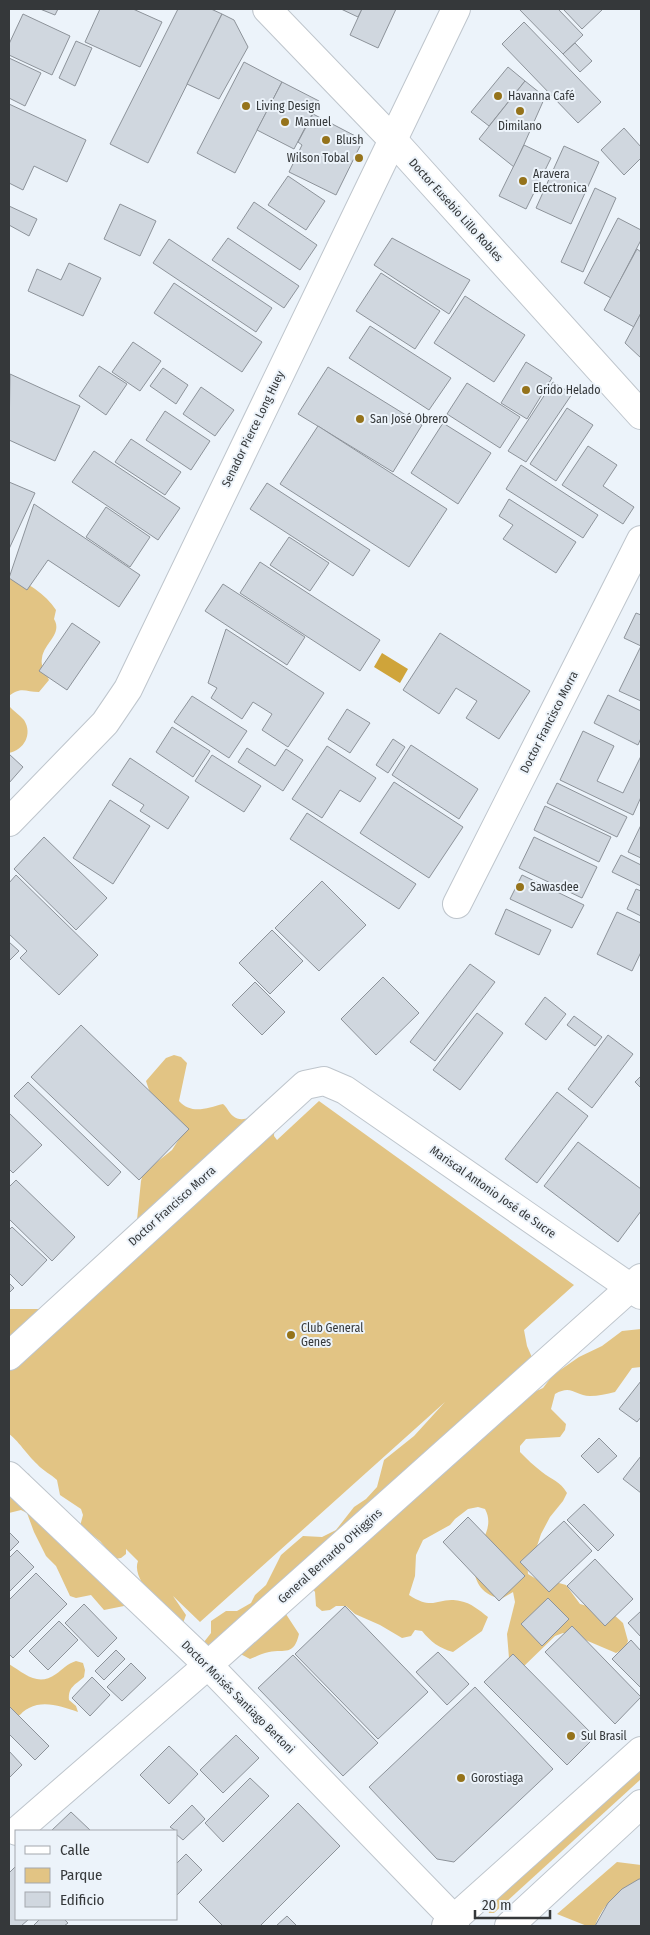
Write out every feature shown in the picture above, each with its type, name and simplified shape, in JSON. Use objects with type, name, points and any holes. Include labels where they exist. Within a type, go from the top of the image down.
[{"type":"main road","name":"Doctor Eusebio Lillo Robles","points":[[268,9],[392,139],[641,415]]},
{"type":"main road","name":"Senador Pierce Long Huey","points":[[9,822],[105,723],[128,689],[456,9]]},
{"type":"main road","name":"Doctor Francisco Morra","points":[[457,904],[641,540]]},
{"type":"main road","name":"Doctor Francisco Morra","points":[[9,1356],[305,1085],[324,1081],[345,1090]]},
{"type":"main road","name":"Mariscal Antonio José de Sucre","points":[[345,1090],[638,1287]]},
{"type":"main road","name":"General Bernardo O'Higgins","points":[[19,1830],[638,1287]]},
{"type":"main road","name":"Doctor Moisés Santiago Bertoni","points":[[9,1476],[208,1665],[452,1924]]},
{"type":"main road","points":[[452,1924],[641,1750]]},
{"type":"main road","points":[[509,1926],[641,1804]]},
{"type":"green space","points":[[9,574],[35,589],[52,604],[56,610],[54,619],[56,629],[42,658],[43,667],[49,680],[39,692],[20,690],[9,696]]},
{"type":"green space","points":[[9,706],[24,720],[28,731],[23,745],[9,753]]},
{"type":"green space","name":"Club General Genes","points":[[174,1055],[181,1057],[187,1063],[179,1101],[189,1108],[200,1109],[223,1104],[233,1116],[240,1119],[264,1112],[275,1118],[274,1136],[277,1140],[319,1101],[574,1285],[524,1330],[527,1346],[534,1362],[530,1394],[543,1388],[553,1375],[579,1357],[602,1346],[622,1331],[641,1329],[641,1367],[632,1368],[615,1392],[585,1396],[566,1390],[555,1394],[551,1409],[566,1424],[565,1430],[560,1437],[526,1439],[520,1446],[520,1452],[539,1470],[559,1483],[567,1493],[550,1517],[536,1549],[527,1561],[528,1574],[543,1583],[566,1585],[580,1604],[612,1613],[623,1623],[628,1641],[625,1648],[616,1653],[576,1636],[563,1633],[555,1636],[521,1669],[509,1658],[507,1634],[515,1602],[513,1592],[501,1599],[483,1590],[477,1580],[471,1560],[482,1542],[488,1522],[485,1509],[478,1507],[468,1509],[450,1525],[423,1540],[416,1555],[415,1576],[409,1595],[418,1600],[431,1603],[446,1600],[464,1602],[475,1607],[488,1617],[482,1631],[453,1652],[436,1644],[422,1631],[415,1630],[411,1636],[402,1638],[380,1625],[355,1614],[346,1606],[336,1606],[330,1610],[322,1611],[316,1606],[315,1592],[308,1583],[282,1608],[299,1634],[292,1649],[266,1653],[250,1659],[231,1649],[207,1650],[204,1642],[211,1633],[211,1621],[226,1611],[237,1611],[251,1603],[255,1595],[266,1585],[281,1555],[303,1536],[322,1537],[336,1530],[354,1507],[366,1499],[377,1487],[384,1460],[414,1436],[445,1402],[200,1622],[173,1596],[186,1615],[183,1623],[176,1618],[145,1587],[137,1569],[138,1561],[126,1549],[126,1554],[121,1558],[115,1559],[100,1541],[80,1526],[83,1515],[81,1509],[60,1495],[57,1480],[39,1466],[9,1434],[9,1309],[42,1309],[135,1259],[137,1220],[143,1173],[172,1150],[179,1139],[152,1099],[146,1081],[166,1058]]},
{"type":"green space","points":[[9,1464],[29,1474],[34,1483],[128,1596],[124,1606],[104,1610],[91,1595],[76,1598],[70,1596],[56,1566],[46,1556],[27,1513],[21,1510],[9,1513]]},
{"type":"green space","points":[[76,1661],[83,1663],[85,1670],[84,1677],[73,1687],[69,1696],[69,1700],[76,1706],[78,1712],[47,1704],[29,1708],[18,1716],[9,1719],[9,1664],[32,1678],[43,1679],[49,1678]]},
{"type":"green space","points":[[641,1766],[641,1779],[494,1913],[489,1913],[487,1907]]},
{"type":"green space","points":[[617,1862],[641,1865],[641,1879],[626,1887],[607,1904],[595,1926],[587,1926],[557,1914]]},
{"type":"shaded area","points":[[382,653],[408,669],[400,683],[374,667]]},
{"type":"building","points":[[40,9],[58,9],[55,15]]},
{"type":"building","points":[[100,9],[133,9],[162,22],[140,67],[85,42]]},
{"type":"building","points":[[178,9],[211,9],[222,14],[148,163],[110,144]]},
{"type":"building","points":[[341,9],[362,9],[358,17]]},
{"type":"building","points":[[362,9],[396,9],[378,48],[350,35]]},
{"type":"building","points":[[519,9],[558,9],[583,35],[563,54]]},
{"type":"building","points":[[563,9],[603,9],[582,29]]},
{"type":"building","points":[[23,14],[70,36],[52,75],[9,55],[9,44]]},
{"type":"building","points":[[222,14],[234,20],[248,47],[219,99],[187,84]]},
{"type":"building","points":[[524,22],[601,102],[578,123],[502,44]]},
{"type":"building","points":[[76,41],[92,48],[75,86],[59,78]]},
{"type":"building","points":[[575,43],[592,61],[580,72],[563,54]]},
{"type":"building","points":[[9,58],[41,73],[25,106],[9,98]]},
{"type":"building","name":"Living Design","points":[[244,62],[282,82],[235,173],[197,153]]},
{"type":"building","name":"Havanna Café","points":[[508,67],[525,81],[489,126],[471,112]]},
{"type":"building","name":"Dimilano","points":[[525,81],[545,97],[514,167],[479,139]]},
{"type":"building","name":"Manuel","points":[[282,82],[319,101],[294,149],[257,130]]},
{"type":"building","points":[[9,104],[86,140],[67,182],[34,166],[23,190],[9,183]]},
{"type":"building","points":[[313,114],[363,140],[336,195],[289,172],[302,145],[298,142]]},
{"type":"building","points":[[624,128],[641,147],[641,158],[624,175],[601,150]]},
{"type":"building","name":"Aravera Electronica","points":[[524,145],[551,158],[526,209],[499,196]]},
{"type":"building","points":[[564,146],[599,162],[571,224],[536,208]]},
{"type":"building","points":[[288,176],[325,201],[306,230],[268,205]]},
{"type":"building","points":[[595,188],[616,198],[583,272],[561,262]]},
{"type":"building","points":[[254,202],[317,245],[300,270],[237,228]]},
{"type":"building","points":[[120,204],[156,221],[140,256],[104,239]]},
{"type":"building","points":[[9,206],[37,219],[29,236],[9,225]]},
{"type":"building","points":[[618,218],[641,230],[641,240],[611,298],[584,283]]},
{"type":"building","points":[[228,238],[299,286],[284,308],[212,260]]},
{"type":"building","points":[[392,238],[470,280],[449,314],[374,265]]},
{"type":"building","points":[[169,239],[272,308],[256,332],[153,263]]},
{"type":"building","points":[[637,249],[641,252],[641,313],[634,327],[604,310]]},
{"type":"building","points":[[69,263],[101,278],[83,316],[28,291],[37,269],[61,280]]},
{"type":"building","points":[[381,273],[440,311],[415,349],[356,311]]},
{"type":"building","points":[[174,283],[262,342],[242,372],[154,313]]},
{"type":"building","points":[[465,296],[525,335],[494,382],[434,343]]},
{"type":"building","points":[[641,313],[641,358],[625,343]]},
{"type":"building","points":[[370,326],[451,378],[429,410],[349,358]]},
{"type":"building","points":[[133,342],[161,361],[140,391],[112,372]]},
{"type":"building","name":"Grido Helado","points":[[526,362],[552,378],[527,419],[501,403]]},
{"type":"building","points":[[99,366],[127,384],[106,415],[79,396]]},
{"type":"building","name":"San José Obrero","points":[[328,367],[422,425],[393,472],[298,414]]},
{"type":"building","points":[[163,368],[188,385],[176,404],[150,386]]},
{"type":"building","points":[[10,374],[80,406],[55,461],[9,440]]},
{"type":"building","points":[[553,382],[572,394],[526,462],[508,451]]},
{"type":"building","points":[[467,383],[520,417],[500,448],[447,414]]},
{"type":"building","points":[[201,387],[234,410],[215,436],[183,414]]},
{"type":"building","points":[[567,408],[593,425],[556,481],[530,464]]},
{"type":"building","points":[[165,411],[210,441],[191,470],[146,440]]},
{"type":"building","points":[[443,423],[491,453],[458,504],[411,473]]},
{"type":"building","points":[[318,426],[447,509],[409,567],[280,484]]},
{"type":"building","points":[[131,439],[181,472],[165,495],[115,462]]},
{"type":"building","points":[[588,446],[617,465],[603,486],[634,507],[623,524],[562,485]]},
{"type":"building","points":[[94,451],[180,508],[158,540],[72,482]]},
{"type":"building","points":[[521,465],[598,515],[583,538],[506,489]]},
{"type":"building","points":[[9,482],[35,493],[9,549]]},
{"type":"building","points":[[267,483],[370,550],[353,576],[250,509]]},
{"type":"building","points":[[509,499],[576,542],[556,573],[503,539],[513,525],[499,516]]},
{"type":"building","points":[[34,504],[140,575],[119,607],[48,560],[27,590],[9,578]]},
{"type":"building","points":[[106,507],[150,537],[130,567],[86,537]]},
{"type":"building","points":[[289,537],[329,563],[310,591],[270,565]]},
{"type":"building","points":[[260,562],[380,640],[360,671],[240,593]]},
{"type":"building","points":[[223,584],[305,637],[287,665],[205,611]]},
{"type":"building","points":[[636,613],[641,615],[641,646],[624,638]]},
{"type":"building","points":[[72,623],[100,642],[67,690],[39,671]]},
{"type":"building","points":[[226,629],[324,693],[288,747],[262,730],[272,714],[253,702],[242,719],[211,698],[217,688],[208,683]]},
{"type":"building","points":[[440,633],[530,691],[499,739],[466,718],[477,701],[456,688],[439,714],[403,690]]},
{"type":"building","points":[[641,646],[641,701],[619,691]]},
{"type":"building","points":[[608,695],[641,711],[641,738],[638,745],[594,723]]},
{"type":"building","points":[[192,696],[247,731],[229,758],[174,722]]},
{"type":"building","points":[[347,709],[370,723],[350,753],[328,739]]},
{"type":"building","points":[[172,727],[210,751],[193,777],[156,752]]},
{"type":"building","points":[[583,731],[614,746],[597,781],[623,793],[641,756],[641,797],[633,815],[560,780]]},
{"type":"building","points":[[393,739],[405,747],[388,773],[376,765]]},
{"type":"building","points":[[411,745],[478,789],[459,819],[392,775]]},
{"type":"building","points":[[327,746],[376,778],[360,802],[340,790],[322,818],[292,799]]},
{"type":"building","points":[[247,748],[275,766],[286,749],[303,760],[283,791],[238,762]]},
{"type":"building","points":[[9,754],[23,767],[9,783]]},
{"type":"building","points":[[212,755],[261,786],[244,812],[195,781]]},
{"type":"building","points":[[130,758],[189,797],[168,829],[140,811],[144,805],[112,785]]},
{"type":"building","points":[[394,782],[463,827],[429,878],[360,833]]},
{"type":"building","points":[[557,783],[627,817],[617,837],[547,803]]},
{"type":"building","points":[[110,800],[150,826],[113,884],[73,858]]},
{"type":"building","points":[[545,806],[611,837],[599,862],[534,830]]},
{"type":"building","points":[[307,813],[416,884],[399,909],[290,839]]},
{"type":"building","points":[[641,825],[641,858],[628,852]]},
{"type":"building","points":[[44,837],[107,898],[76,930],[14,869]]},
{"type":"building","points":[[534,837],[597,867],[582,898],[519,868]]},
{"type":"building","points":[[621,855],[641,865],[641,886],[612,872]]},
{"type":"building","points":[[16,875],[98,955],[59,995],[20,958],[27,951],[9,934],[9,883]]},
{"type":"building","points":[[522,875],[584,905],[572,928],[510,899]]},
{"type":"building","points":[[322,881],[366,925],[319,971],[275,928]]},
{"type":"building","points":[[636,889],[641,891],[641,916],[627,909]]},
{"type":"building","points":[[506,909],[551,930],[539,955],[495,934]]},
{"type":"building","points":[[617,912],[641,923],[641,952],[632,971],[597,954]]},
{"type":"building","points":[[272,930],[303,961],[270,994],[239,963]]},
{"type":"building","points":[[9,942],[19,951],[9,961]]},
{"type":"building","points":[[470,964],[495,982],[435,1061],[410,1042]]},
{"type":"building","points":[[383,977],[419,1013],[376,1055],[341,1019]]},
{"type":"building","points":[[255,982],[285,1012],[262,1035],[232,1005]]},
{"type":"building","points":[[545,997],[566,1014],[546,1040],[525,1024]]},
{"type":"building","points":[[477,1013],[503,1033],[460,1090],[433,1070]]},
{"type":"building","points":[[574,1016],[602,1037],[595,1046],[567,1025]]},
{"type":"building","points":[[81,1025],[189,1129],[139,1180],[31,1077]]},
{"type":"building","points":[[608,1035],[633,1054],[592,1108],[568,1089]]},
{"type":"building","points":[[641,1076],[641,1088],[635,1082]]},
{"type":"building","points":[[28,1082],[121,1172],[108,1186],[14,1096]]},
{"type":"building","points":[[557,1092],[588,1116],[537,1183],[505,1159]]},
{"type":"building","points":[[9,1113],[42,1145],[13,1173],[9,1169]]},
{"type":"building","points":[[578,1142],[641,1189],[641,1211],[618,1242],[544,1186]]},
{"type":"building","points":[[16,1180],[75,1237],[52,1261],[9,1219],[9,1187]]},
{"type":"building","points":[[12,1227],[47,1260],[22,1286],[9,1273],[9,1230]]},
{"type":"building","points":[[9,1283],[14,1288],[9,1293]]},
{"type":"building","points":[[641,1381],[641,1417],[637,1422],[619,1409]]},
{"type":"building","points":[[599,1438],[617,1456],[598,1473],[581,1456]]},
{"type":"building","points":[[641,1456],[641,1493],[623,1479]]},
{"type":"building","points":[[584,1504],[614,1535],[598,1551],[567,1520]]},
{"type":"building","points":[[468,1517],[525,1576],[499,1601],[443,1542]]},
{"type":"building","points":[[564,1521],[592,1551],[549,1592],[520,1562]]},
{"type":"building","points":[[9,1532],[19,1542],[9,1552]]},
{"type":"building","points":[[17,1550],[34,1567],[9,1592],[9,1558]]},
{"type":"building","points":[[595,1559],[633,1599],[605,1626],[567,1586]]},
{"type":"building","points":[[36,1573],[67,1604],[13,1658],[9,1654],[9,1600]]},
{"type":"building","points":[[548,1598],[569,1619],[542,1646],[521,1624]]},
{"type":"building","points":[[84,1604],[117,1638],[98,1657],[65,1623]]},
{"type":"building","points":[[345,1606],[428,1692],[378,1739],[295,1654]]},
{"type":"building","points":[[641,1611],[641,1637],[628,1623]]},
{"type":"building","points":[[59,1621],[78,1640],[48,1670],[29,1651]]},
{"type":"building","points":[[572,1626],[641,1697],[615,1724],[545,1652]]},
{"type":"building","points":[[631,1640],[641,1651],[641,1688],[612,1659]]},
{"type":"building","points":[[116,1650],[125,1659],[104,1680],[95,1671]]},
{"type":"building","points":[[438,1652],[469,1684],[447,1705],[416,1672]]},
{"type":"building","points":[[513,1654],[595,1737],[567,1765],[484,1682]]},
{"type":"building","points":[[293,1655],[378,1743],[343,1776],[258,1688]]},
{"type":"building","points":[[131,1663],[146,1678],[122,1701],[107,1687]]},
{"type":"building","points":[[92,1677],[110,1695],[90,1716],[72,1698]]},
{"type":"building","points":[[475,1687],[553,1769],[454,1862],[437,1859],[369,1787]]},
{"type":"building","points":[[9,1706],[49,1746],[35,1760],[9,1734]]},
{"type":"building","points":[[236,1735],[259,1758],[223,1793],[200,1770]]},
{"type":"building","points":[[169,1746],[198,1774],[169,1804],[140,1775]]},
{"type":"building","points":[[9,1751],[22,1765],[9,1778]]},
{"type":"building","points":[[250,1778],[269,1796],[223,1842],[205,1823]]},
{"type":"building","points":[[298,1803],[340,1846],[260,1926],[223,1926],[199,1902]]},
{"type":"building","points":[[192,1805],[205,1819],[183,1840],[178,1836],[178,1830],[170,1827]]},
{"type":"building","points":[[71,1812],[90,1830],[52,1830]]},
{"type":"building","points":[[186,1854],[202,1870],[178,1894],[178,1862]]},
{"type":"building","points":[[15,1867],[15,1920],[28,1920],[21,1926],[9,1926],[9,1873]]},
{"type":"building","points":[[641,1879],[641,1926],[595,1926],[608,1903],[622,1889]]},
{"type":"building","points":[[287,1916],[297,1926],[276,1926]]},
{"type":"building","points":[[39,1920],[65,1920],[68,1923],[64,1926],[33,1926]]},
{"type":"place","name":"Havanna Café","points":[[498,96]]},
{"type":"place","name":"Living Design","points":[[246,106]]},
{"type":"place","name":"Dimilano","points":[[520,111]]},
{"type":"place","name":"Manuel","points":[[285,122]]},
{"type":"place","name":"Blush","points":[[326,140]]},
{"type":"place","name":"Wilson Tobal","points":[[359,158]]},
{"type":"place","name":"Aravera Electronica","points":[[523,181]]},
{"type":"place","name":"Grido Helado","points":[[526,390]]},
{"type":"place","name":"San José Obrero","points":[[360,419]]},
{"type":"place","name":"Sawasdee","points":[[520,887]]},
{"type":"place","name":"Club General Genes","points":[[291,1335]]},
{"type":"place","name":"Sul Brasil","points":[[571,1736]]},
{"type":"place","name":"Gorostiaga","points":[[461,1778]]}]
